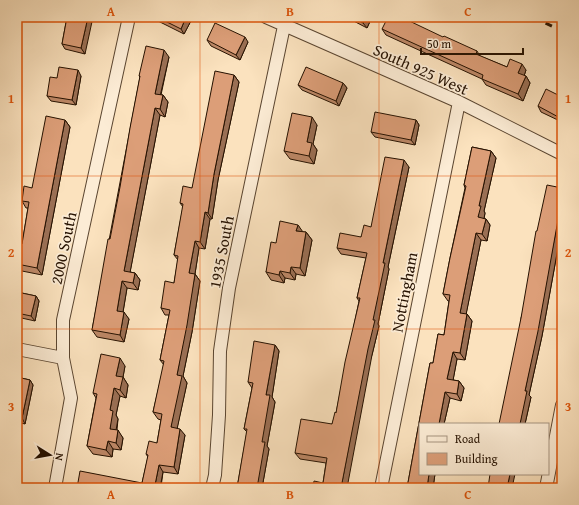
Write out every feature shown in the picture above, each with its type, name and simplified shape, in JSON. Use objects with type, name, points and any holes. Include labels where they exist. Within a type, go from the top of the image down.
[{"type":"street","name":"2000 South","points":[[55,488],[71,398],[63,358],[63,320],[129,17]]},
{"type":"street","name":"South 925 West","points":[[266,17],[459,102],[562,154]]},
{"type":"street","name":"1935 South","points":[[212,488],[215,475],[219,415],[220,351],[229,288],[284,26]]},
{"type":"street","name":"Nottingham","points":[[381,488],[459,102]]},
{"type":"street","points":[[17,349],[63,358]]},
{"type":"street","points":[[549,472],[562,405]]},
{"type":"street","points":[[546,488],[549,475]]},
{"type":"building","points":[[67,17],[88,17],[81,48],[62,44]]},
{"type":"building","points":[[157,17],[186,17],[181,29]]},
{"type":"building","points":[[352,17],[366,17],[363,23]]},
{"type":"building","points":[[388,17],[401,17],[477,51],[476,54],[507,67],[510,59],[522,64],[518,73],[526,76],[518,94],[482,79],[483,75],[382,29]]},
{"type":"building","points":[[215,23],[245,37],[236,55],[207,40]]},
{"type":"building","points":[[146,46],[164,50],[155,94],[163,95],[160,109],[155,108],[124,271],[135,273],[133,283],[122,281],[117,311],[124,312],[120,335],[92,330],[108,239],[110,239],[139,76]]},
{"type":"building","points":[[59,67],[78,70],[72,100],[47,96],[50,77],[57,78]]},
{"type":"building","points":[[306,67],[343,83],[336,101],[298,85]]},
{"type":"building","points":[[215,71],[234,75],[214,174],[208,213],[205,212],[200,242],[195,241],[189,273],[195,274],[177,375],[182,376],[171,427],[180,429],[174,467],[159,465],[155,485],[168,488],[77,488],[80,471],[142,483],[148,455],[146,454],[149,441],[157,443],[162,414],[153,412],[164,361],[160,360],[170,310],[161,308],[165,281],[174,283],[178,256],[174,255],[183,204],[180,203],[183,186],[192,188]]},
{"type":"building","points":[[546,89],[562,97],[562,119],[538,106]]},
{"type":"building","points":[[375,112],[416,120],[411,140],[371,132]]},
{"type":"building","points":[[292,113],[312,117],[307,142],[312,143],[309,156],[284,151]]},
{"type":"building","points":[[46,116],[65,120],[37,268],[17,264],[17,243],[22,244],[29,202],[22,201],[24,186],[32,188]]},
{"type":"building","points":[[472,147],[491,151],[478,217],[486,219],[482,234],[476,233],[460,313],[467,314],[460,353],[453,352],[447,379],[459,381],[457,394],[445,392],[439,423],[419,423],[419,475],[429,475],[427,488],[407,488],[430,363],[433,363],[438,334],[444,335],[450,295],[443,294],[466,186],[464,185]]},
{"type":"building","points":[[385,157],[404,160],[383,263],[385,263],[373,320],[375,320],[341,488],[313,488],[314,481],[323,483],[327,458],[295,453],[301,419],[332,424],[335,412],[336,413],[345,362],[360,298],[357,298],[367,253],[337,248],[340,233],[361,237],[364,225],[371,227]]},
{"type":"building","points":[[547,185],[562,188],[562,209],[560,220],[558,220],[520,423],[499,423],[521,318]]},
{"type":"building","points":[[280,221],[298,225],[296,231],[306,232],[300,268],[291,267],[290,273],[280,271],[279,275],[266,272],[271,242],[276,243]]},
{"type":"building","points":[[17,292],[36,296],[31,316],[17,313]]},
{"type":"building","points":[[254,341],[275,345],[266,395],[270,395],[262,442],[265,442],[257,488],[237,488],[247,429],[244,429],[253,383],[248,382]]},
{"type":"building","points":[[101,354],[120,358],[116,376],[123,377],[120,390],[114,388],[110,410],[113,411],[110,429],[118,430],[116,443],[108,441],[106,450],[87,446],[97,394],[93,393]]},
{"type":"building","points":[[17,377],[30,380],[22,418],[17,418]]},
{"type":"building","points":[[490,475],[510,475],[507,488],[488,488]]},
{"type":"railway","points":[[533,17],[562,31]]}]
